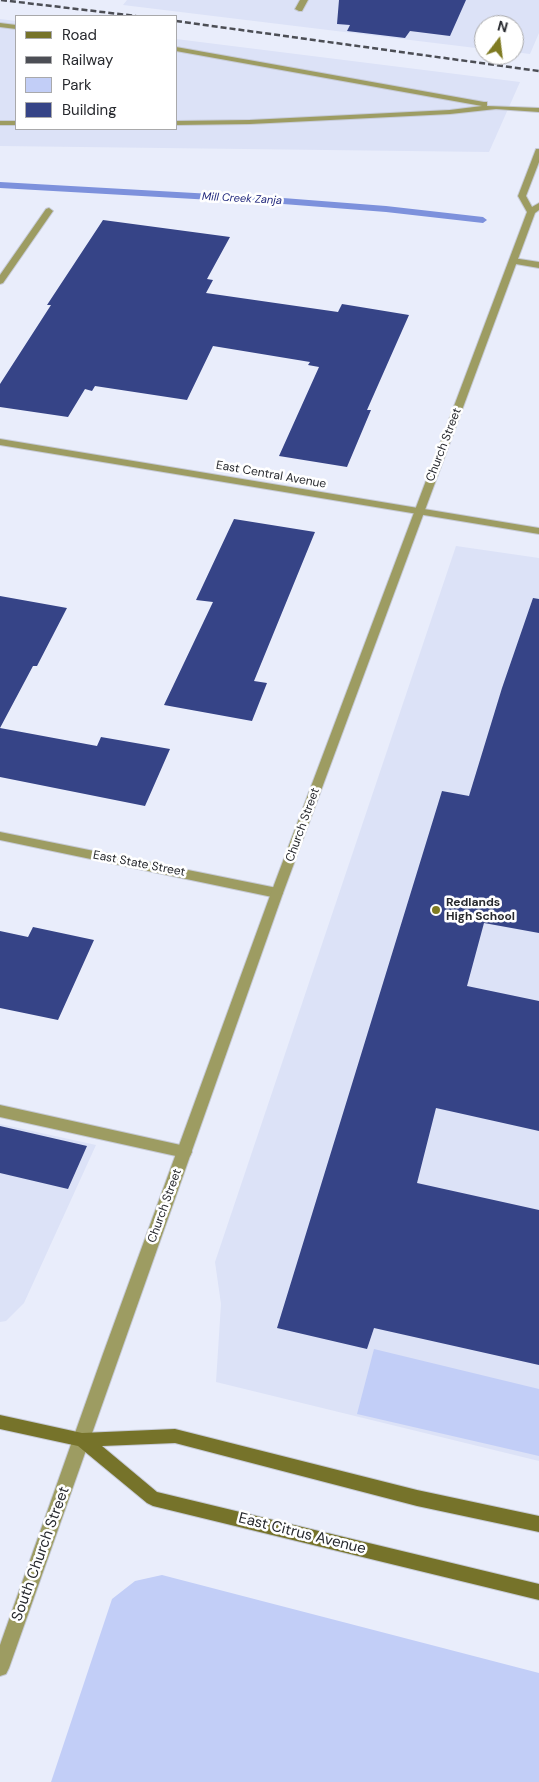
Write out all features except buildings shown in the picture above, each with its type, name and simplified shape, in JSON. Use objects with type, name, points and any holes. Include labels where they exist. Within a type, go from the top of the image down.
[{"type":"main road","name":"East Citrus Avenue","points":[[0,1422],[82,1440],[175,1436],[417,1498],[539,1524]]},
{"type":"main road","name":"East Citrus Avenue","points":[[82,1440],[153,1498],[539,1592]]},
{"type":"street","points":[[299,9],[304,0]]},
{"type":"street","points":[[0,25],[15,27]]},
{"type":"street","points":[[178,49],[496,107],[539,110]]},
{"type":"street","points":[[178,123],[250,122],[450,112],[496,107]]},
{"type":"street","points":[[0,123],[15,123]]},
{"type":"street","name":"Church Street","points":[[82,1440],[110,1354],[185,1152],[277,893],[418,512],[513,261],[535,209],[522,196],[539,151]]},
{"type":"street","points":[[0,281],[49,211]]},
{"type":"street","points":[[513,261],[539,265]]},
{"type":"street","name":"East Central Avenue","points":[[0,442],[539,531]]},
{"type":"street","name":"East State Street","points":[[0,836],[277,893]]},
{"type":"street","points":[[0,1111],[185,1152]]},
{"type":"street","name":"South Church Street","points":[[0,1668],[82,1440]]},
{"type":"shaded area","points":[[127,0],[539,0],[539,33],[530,54],[524,53],[524,15],[474,15],[474,48],[123,5]]},
{"type":"shaded area","points":[[0,19],[15,21],[15,130],[178,130],[178,39],[520,82],[489,152],[0,146]]},
{"type":"shaded area","name":"Redlands High School","points":[[456,546],[539,558],[539,1461],[216,1382],[221,1304],[215,1262]]},
{"type":"shaded area","points":[[0,1124],[96,1145],[24,1303],[6,1321],[0,1322]]},
{"type":"green space","points":[[374,1349],[539,1389],[539,1456],[357,1414]]},
{"type":"green space","points":[[162,1575],[539,1673],[539,1782],[51,1782],[112,1599],[135,1581]]},
{"type":"waterway","name":"Mill Creek Zanja","points":[[0,185],[283,201],[386,209],[483,220]]},
{"type":"railway","points":[[1,0],[128,15]]},
{"type":"railway","points":[[178,21],[539,71]]},
{"type":"place","name":"Redlands High School","points":[[436,910]]}]
